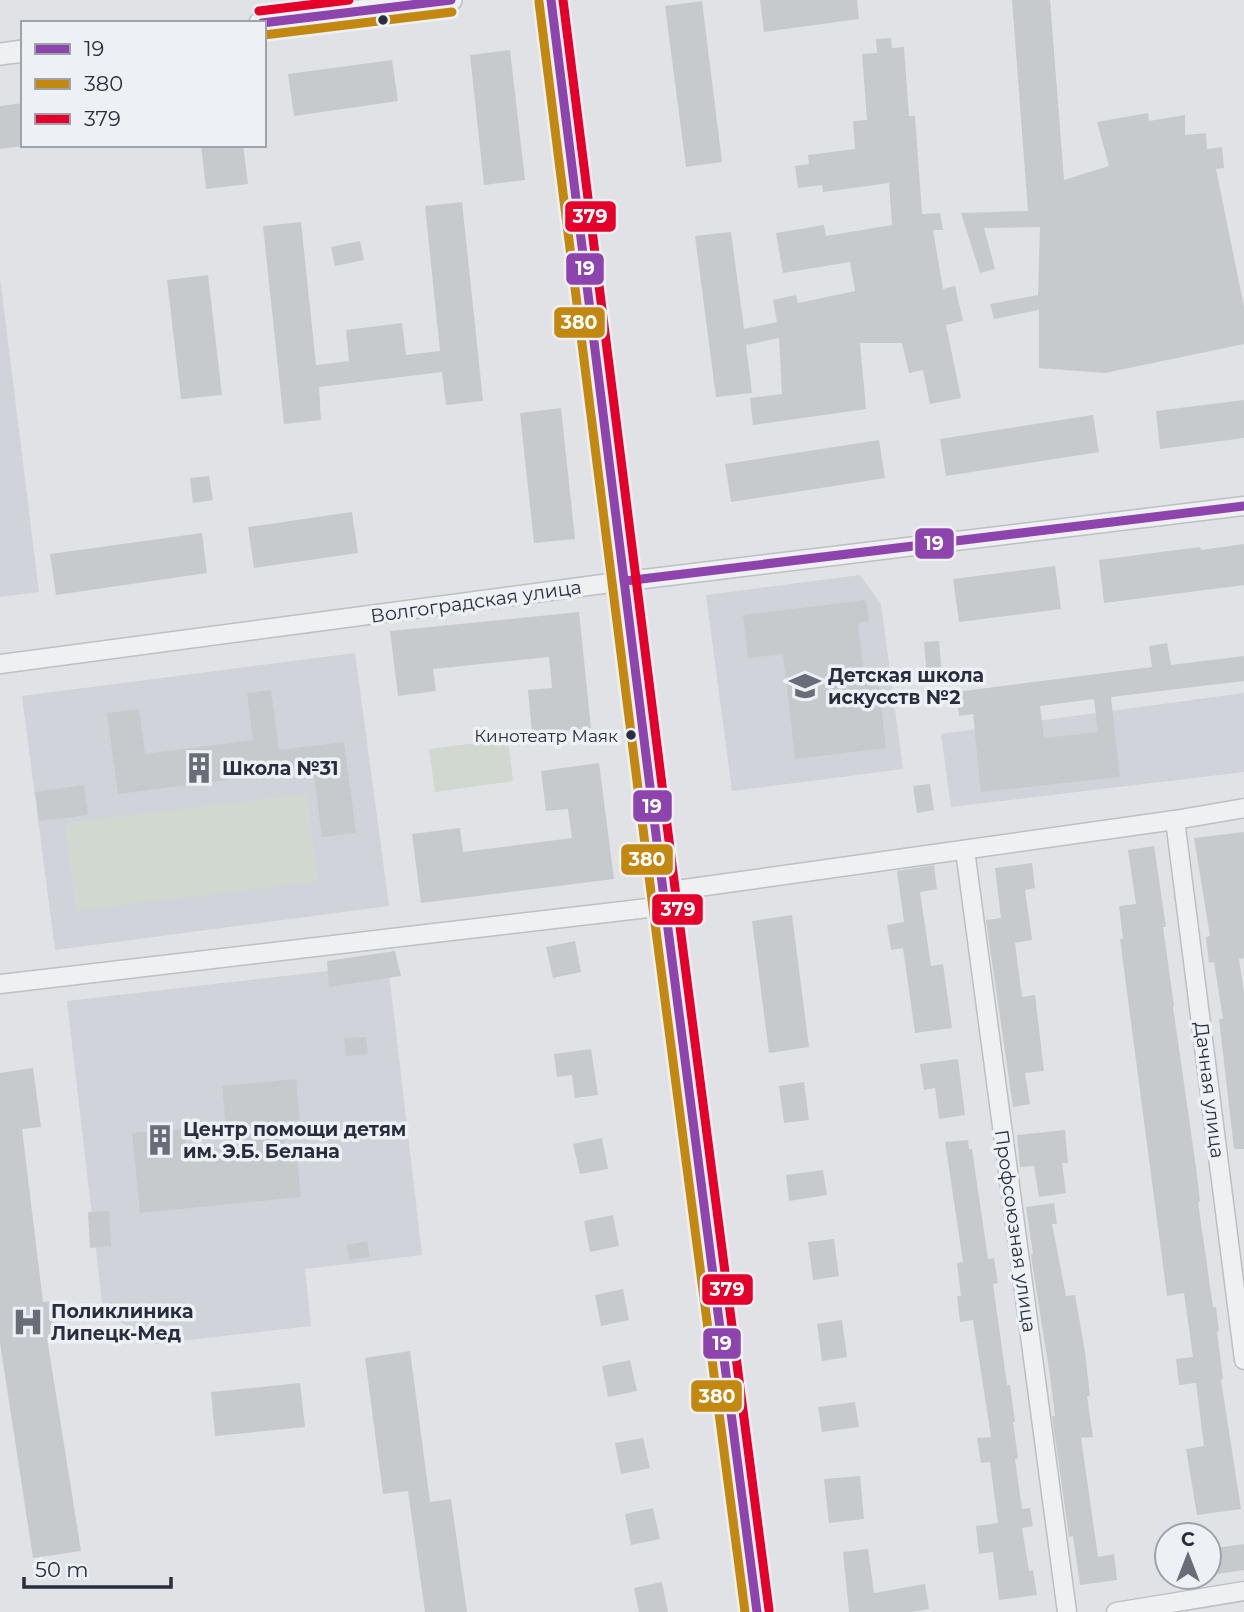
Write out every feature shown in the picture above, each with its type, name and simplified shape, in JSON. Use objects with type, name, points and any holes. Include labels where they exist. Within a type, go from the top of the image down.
[{"type":"street","points":[[266,22],[451,0]]},
{"type":"street","points":[[551,0],[757,1612]]},
{"type":"street","points":[[0,54],[21,51]]},
{"type":"street","name":"Волгоградская улица","points":[[0,664],[625,581],[1244,506]]},
{"type":"street","points":[[0,984],[664,899],[1244,808]]},
{"type":"street","name":"Дачная улица","points":[[1175,820],[1244,1360]]},
{"type":"street","name":"Профсоюзная улица","points":[[965,850],[1067,1612]]},
{"type":"street","points":[[1116,1612],[1244,1591]]},
{"type":"shaded area","points":[[0,277],[39,592],[0,597]]},
{"type":"shaded area","name":"Детская школа искусств №2","points":[[860,575],[881,604],[903,769],[732,791],[706,595]]},
{"type":"shaded area","points":[[355,653],[389,906],[55,950],[22,696]]},
{"type":"shaded area","points":[[1244,693],[1244,772],[951,807],[941,734]]},
{"type":"shaded area","points":[[508,739],[513,781],[435,792],[429,749]]},
{"type":"shaded area","points":[[307,794],[318,881],[76,911],[65,823]]},
{"type":"shaded area","points":[[388,964],[422,1255],[305,1269],[311,1326],[154,1344],[103,1310],[67,1001]]},
{"type":"building","points":[[760,0],[857,0],[859,19],[764,32]]},
{"type":"building","points":[[1012,0],[1050,0],[1064,180],[1109,166],[1097,122],[1148,113],[1149,121],[1185,115],[1185,135],[1206,133],[1207,149],[1222,147],[1224,168],[1216,169],[1244,307],[1244,344],[1105,373],[1039,368],[1039,310],[994,319],[990,304],[1038,295],[1040,227],[984,228],[995,269],[980,273],[961,213],[1028,211]]},
{"type":"building","points":[[702,1],[722,162],[686,167],[665,6]]},
{"type":"building","points":[[891,38],[892,48],[904,47],[909,116],[915,116],[922,214],[940,213],[943,230],[933,230],[943,289],[955,286],[963,321],[946,325],[961,398],[930,404],[923,370],[909,373],[902,343],[860,343],[866,409],[753,425],[750,398],[782,394],[779,338],[746,345],[752,393],[716,397],[695,236],[731,232],[744,329],[777,322],[773,300],[796,295],[798,303],[855,291],[850,262],[783,273],[776,233],[824,225],[826,236],[892,225],[889,183],[823,192],[822,185],[798,188],[795,166],[809,164],[808,155],[855,149],[853,121],[867,120],[862,54],[877,53],[876,39]]},
{"type":"building","points":[[510,50],[525,180],[484,185],[470,55]]},
{"type":"building","points":[[392,60],[398,101],[294,116],[288,74]]},
{"type":"building","points":[[21,103],[21,146],[0,149],[0,106]]},
{"type":"building","points":[[201,147],[243,147],[248,184],[206,189]]},
{"type":"building","points":[[462,202],[483,401],[446,405],[442,372],[319,387],[321,420],[284,424],[263,226],[301,222],[316,365],[349,361],[346,330],[402,323],[406,355],[440,351],[425,206]]},
{"type":"building","points":[[360,241],[364,260],[335,266],[331,247]]},
{"type":"building","points":[[208,275],[222,395],[181,399],[167,280]]},
{"type":"building","points":[[1244,400],[1244,438],[1160,449],[1156,411]]},
{"type":"building","points":[[561,408],[575,539],[534,543],[520,413]]},
{"type":"building","points":[[1093,415],[1099,452],[946,476],[940,439]]},
{"type":"building","points":[[879,440],[885,478],[731,502],[725,464]]},
{"type":"building","points":[[209,476],[213,500],[193,503],[190,478]]},
{"type":"building","points":[[352,512],[358,553],[254,568],[248,527]]},
{"type":"building","points":[[202,533],[207,573],[56,595],[50,554]]},
{"type":"building","points":[[1244,544],[1244,585],[1104,603],[1099,560]]},
{"type":"building","points":[[1055,566],[1061,609],[959,622],[953,579]]},
{"type":"building","name":"Детская школа искусств №2","points":[[866,600],[869,621],[858,623],[864,672],[877,671],[886,748],[795,759],[783,654],[748,658],[743,615]]},
{"type":"building","points":[[579,612],[591,728],[532,734],[528,690],[552,688],[549,657],[433,669],[436,691],[398,696],[390,631]]},
{"type":"building","points":[[939,641],[942,675],[927,677],[924,642]]},
{"type":"building","points":[[1167,643],[1171,665],[1244,656],[1244,681],[1111,697],[1120,777],[981,792],[973,714],[959,716],[956,692],[1152,667],[1149,646]],"holes":[[[1094,699],[1098,732],[1044,738],[1040,706]]]},
{"type":"building","name":"Школа №31","points":[[271,690],[279,750],[344,742],[356,833],[322,837],[313,769],[118,794],[107,713],[139,709],[145,754],[253,740],[247,693]]},
{"type":"building","points":[[599,763],[614,879],[421,903],[412,834],[460,828],[463,852],[572,838],[568,809],[546,811],[541,771]]},
{"type":"building","points":[[930,784],[934,810],[917,813],[913,786]]},
{"type":"building","points":[[84,785],[88,815],[39,821],[35,792]]},
{"type":"building","points":[[1244,832],[1244,958],[1239,959],[1244,992],[1244,1149],[1234,1149],[1219,1019],[1223,1019],[1214,962],[1209,963],[1206,937],[1210,936],[1194,838]]},
{"type":"building","points":[[1154,846],[1196,1167],[1198,1202],[1213,1307],[1216,1307],[1221,1380],[1241,1509],[1197,1515],[1186,1449],[1204,1446],[1196,1383],[1179,1385],[1176,1359],[1193,1357],[1184,1293],[1167,1296],[1120,939],[1123,939],[1119,906],[1136,904],[1128,850]]},
{"type":"building","points":[[1032,863],[1035,888],[1025,890],[1032,940],[1015,943],[1022,997],[1035,995],[1044,1071],[1025,1073],[1030,1104],[1013,1107],[986,920],[1001,918],[995,868]]},
{"type":"building","points":[[934,865],[937,889],[920,892],[931,966],[943,964],[952,1028],[915,1033],[903,948],[891,950],[887,925],[904,922],[897,871]]},
{"type":"building","points":[[792,915],[809,1047],[769,1053],[752,921]]},
{"type":"building","points":[[575,941],[581,972],[553,978],[546,947]]},
{"type":"building","points":[[395,951],[401,976],[329,987],[327,961]]},
{"type":"building","points":[[366,1037],[368,1054],[346,1056],[344,1038]]},
{"type":"building","points":[[591,1049],[598,1095],[575,1098],[572,1075],[557,1077],[554,1054]]},
{"type":"building","points":[[958,1059],[965,1115],[939,1119],[935,1088],[924,1090],[920,1064]]},
{"type":"building","points":[[33,1068],[41,1127],[22,1129],[43,1302],[53,1301],[59,1336],[47,1338],[81,1551],[33,1558],[0,1343],[0,1073]]},
{"type":"building","name":"Центр помощи детям им. Э.Б. Белана","points":[[296,1079],[300,1120],[283,1122],[286,1158],[297,1157],[301,1197],[140,1213],[132,1133],[185,1128],[187,1152],[228,1148],[222,1086]]},
{"type":"building","points":[[804,1082],[809,1120],[784,1123],[779,1086]]},
{"type":"building","points":[[1065,1130],[1068,1163],[1062,1163],[1066,1193],[1039,1197],[1034,1166],[1020,1167],[1017,1135]]},
{"type":"building","points":[[602,1138],[608,1169],[580,1174],[573,1144]]},
{"type":"building","points":[[968,1140],[969,1149],[972,1149],[988,1259],[994,1258],[998,1283],[993,1284],[1015,1422],[1018,1458],[1015,1459],[1022,1509],[1030,1508],[1033,1526],[1022,1528],[1029,1571],[1033,1570],[1037,1595],[999,1600],[993,1552],[979,1554],[976,1526],[998,1523],[990,1462],[981,1463],[977,1438],[991,1437],[973,1320],[960,1322],[957,1296],[961,1296],[957,1263],[963,1262],[945,1142]]},
{"type":"building","points":[[823,1170],[827,1195],[789,1201],[786,1175]]},
{"type":"building","points":[[1054,1203],[1057,1224],[1052,1224],[1066,1296],[1075,1295],[1085,1352],[1090,1396],[1087,1396],[1093,1437],[1081,1438],[1098,1557],[1114,1554],[1117,1580],[1080,1585],[1073,1536],[1069,1537],[1026,1207]]},
{"type":"building","points":[[109,1211],[111,1246],[90,1248],[88,1212]]},
{"type":"building","points":[[613,1215],[619,1246],[590,1252],[584,1221]]},
{"type":"building","points":[[834,1239],[839,1276],[813,1280],[808,1242]]},
{"type":"building","points":[[367,1241],[370,1257],[349,1260],[347,1245]]},
{"type":"building","points":[[623,1289],[629,1320],[601,1326],[595,1295]]},
{"type":"building","points":[[842,1320],[847,1357],[822,1361],[817,1324]]},
{"type":"building","points":[[410,1351],[430,1502],[451,1499],[467,1612],[425,1612],[408,1491],[383,1494],[365,1358]]},
{"type":"building","points":[[630,1360],[637,1391],[608,1397],[602,1366]]},
{"type":"building","points":[[300,1383],[305,1427],[215,1436],[211,1392]]},
{"type":"building","points":[[855,1402],[859,1427],[822,1432],[818,1407]]},
{"type":"building","points":[[643,1438],[650,1468],[621,1474],[615,1443]]},
{"type":"building","points":[[860,1476],[864,1519],[829,1523],[824,1479]]},
{"type":"building","points":[[653,1508],[660,1539],[631,1545],[625,1514]]},
{"type":"building","points":[[1244,1544],[1244,1570],[1223,1573],[1223,1547]]},
{"type":"building","points":[[868,1549],[874,1593],[925,1584],[929,1609],[911,1612],[849,1612],[843,1552]]},
{"type":"building","points":[[662,1582],[668,1612],[639,1612],[634,1588]]},
{"type":"transit line","name":"379","points":[[259,11],[349,0]]},
{"type":"transit line","name":"19","points":[[266,23],[451,0]]},
{"type":"transit line","name":"19","points":[[551,0],[757,1612]]},
{"type":"transit line","name":"379","points":[[563,0],[769,1610]]},
{"type":"transit line","name":"380","points":[[539,2],[745,1612]]},
{"type":"transit line","name":"380","points":[[266,35],[452,12]]},
{"type":"transit line","name":"19","points":[[625,581],[1244,506]]},
{"type":"place","name":"Детская школа искусств №2","points":[[805,686]]},
{"type":"place","name":"Кинотеатр Маяк","points":[[631,735]]},
{"type":"place","name":"Школа №31","points":[[199,768]]},
{"type":"place","name":"Центр помощи детям им. Э.Б. Белана","points":[[160,1140]]},
{"type":"place","name":"Поликлиника Липецк-Мед","points":[[28,1322]]}]
